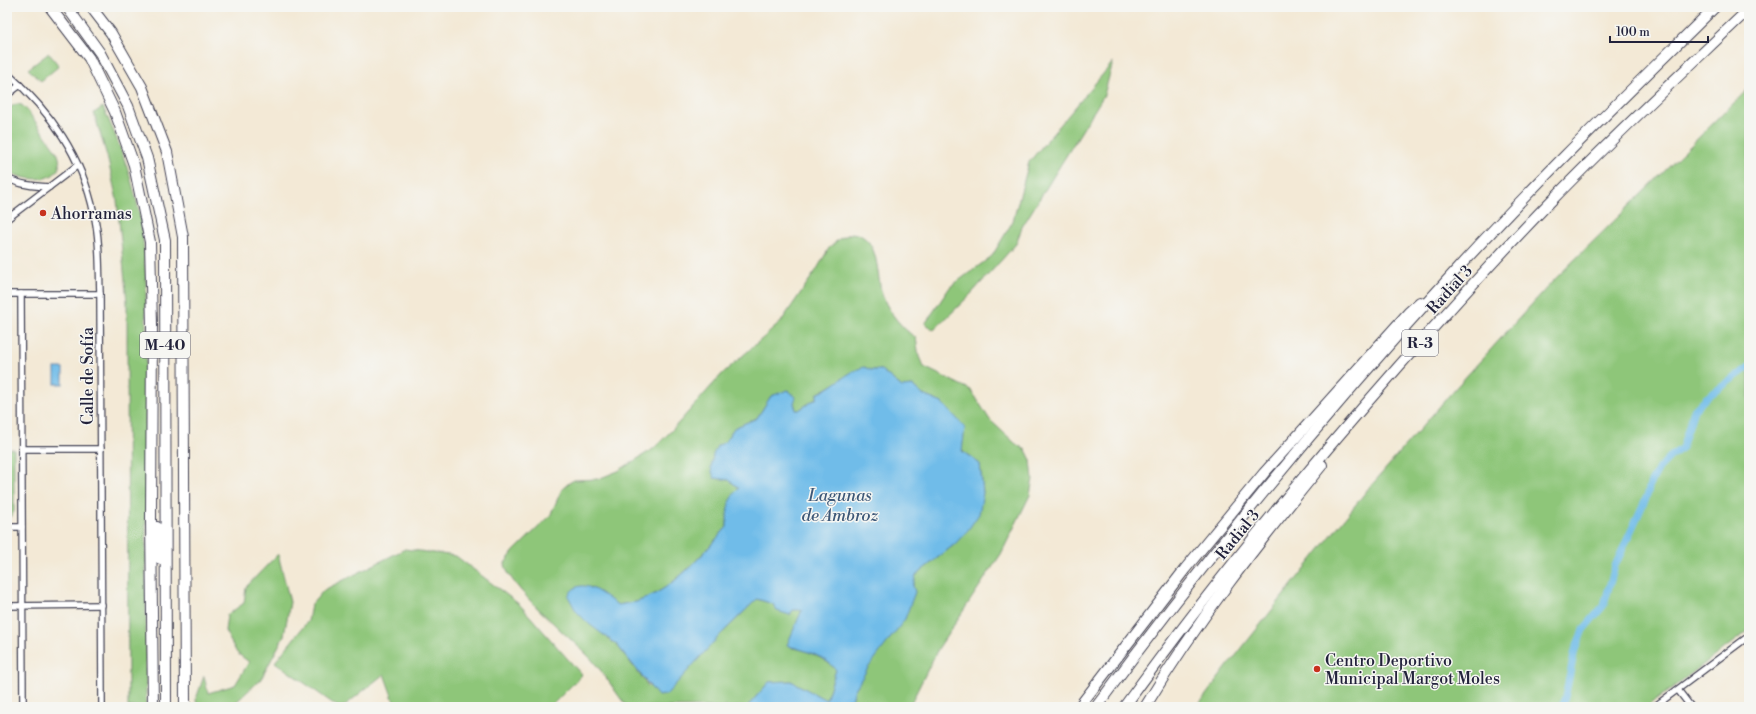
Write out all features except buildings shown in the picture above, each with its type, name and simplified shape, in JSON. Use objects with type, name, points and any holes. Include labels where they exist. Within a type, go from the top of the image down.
[{"type":"highway","points":[[50,7],[89,58],[115,112],[134,165],[150,242],[152,325],[151,479],[153,707]]},
{"type":"highway","name":"M-40","points":[[67,7],[100,53],[128,106],[147,158],[165,240],[166,707]]},
{"type":"highway","name":"M-40","points":[[90,7],[111,32],[142,87],[167,152],[183,237],[185,707]]},
{"type":"highway","name":"Radial 3","points":[[1096,707],[1195,577],[1272,480],[1326,416],[1458,267],[1625,96],[1715,7]]},
{"type":"highway","name":"Radial 3","points":[[1124,707],[1211,590],[1279,506],[1342,431],[1461,297],[1552,200],[1640,112],[1749,9]]},
{"type":"highway","points":[[1079,707],[1186,569],[1264,473],[1408,313],[1458,267]]},
{"type":"highway","points":[[1145,707],[1176,657],[1219,595],[1397,369]]},
{"type":"highway","points":[[151,479],[166,606]]},
{"type":"highway","points":[[185,657],[189,707]]},
{"type":"street","name":"Calle de Sofía","points":[[7,73],[40,105],[69,145],[89,191],[98,241],[100,294],[102,707]]},
{"type":"street","points":[[7,95],[20,85]]},
{"type":"street","points":[[7,219],[78,165]]},
{"type":"street","points":[[7,178],[26,185],[49,187]]},
{"type":"street","points":[[7,294],[100,294]]},
{"type":"street","points":[[21,294],[23,707]]},
{"type":"street","points":[[22,449],[101,449]]},
{"type":"street","points":[[7,527],[22,527]]},
{"type":"street","points":[[7,606],[102,605]]},
{"type":"street","points":[[1654,707],[1749,636]]},
{"type":"street","points":[[1678,690],[1691,707]]},
{"type":"green space","points":[[49,53],[59,66],[41,81],[28,69]]},
{"type":"green space","points":[[1113,62],[1104,95],[1022,227],[1016,244],[971,294],[934,330],[925,324],[950,287],[992,256],[1013,221],[1029,162]]},
{"type":"green space","points":[[1749,88],[1749,630],[1647,707],[1197,707],[1226,668],[1364,494],[1452,392],[1552,282]]},
{"type":"green space","points":[[16,104],[22,105],[27,110],[57,152],[60,163],[57,170],[52,175],[44,178],[24,178],[7,170],[7,109]]},
{"type":"green space","points":[[103,107],[121,149],[138,207],[142,229],[146,277],[146,707],[128,707],[127,302],[117,200],[107,156],[94,113]]},
{"type":"green space","points":[[852,233],[862,236],[873,249],[883,297],[897,320],[916,338],[919,357],[924,367],[971,390],[990,420],[1016,444],[1026,450],[1031,460],[1033,479],[1030,495],[1001,554],[938,649],[909,707],[851,707],[854,691],[913,586],[916,575],[955,544],[983,493],[980,464],[962,451],[942,403],[923,395],[913,386],[902,387],[881,370],[871,370],[864,367],[817,394],[818,397],[799,410],[796,410],[794,403],[782,393],[771,396],[757,418],[734,428],[725,442],[714,478],[729,480],[739,488],[728,508],[727,527],[697,560],[663,589],[636,602],[617,605],[591,587],[607,638],[617,645],[649,687],[720,635],[757,599],[773,604],[777,611],[802,609],[792,648],[816,655],[836,670],[826,700],[791,681],[769,682],[747,707],[627,707],[592,660],[542,613],[516,584],[508,572],[505,563],[514,551],[550,516],[562,489],[569,483],[574,480],[598,479],[618,471],[653,449],[723,373],[780,323],[817,269],[829,248],[839,239]]},
{"type":"green space","points":[[7,449],[14,449],[14,512],[8,519]]},
{"type":"green space","points":[[405,549],[456,556],[520,605],[582,675],[550,707],[396,707],[384,674],[343,707],[338,707],[275,662],[308,621],[311,605],[324,590]]},
{"type":"green space","points":[[278,554],[290,602],[284,636],[261,679],[233,705],[220,707],[197,707],[196,699],[204,676],[208,693],[235,685],[249,662],[237,653],[225,631],[227,615],[244,603],[246,587]]},
{"type":"water","name":"Lagunas de Ambroz","points":[[864,367],[871,370],[881,370],[902,387],[913,386],[923,395],[942,403],[965,427],[962,451],[980,464],[983,493],[979,514],[968,530],[955,544],[916,575],[913,586],[915,592],[905,619],[868,668],[854,691],[851,707],[747,707],[769,682],[791,681],[826,700],[836,670],[833,666],[819,657],[787,645],[802,610],[793,610],[790,615],[777,611],[773,604],[757,599],[720,635],[666,695],[658,696],[617,645],[589,624],[576,611],[568,596],[573,589],[579,586],[585,586],[599,592],[618,605],[636,602],[650,596],[675,580],[697,560],[727,527],[730,501],[739,488],[729,480],[714,478],[711,468],[713,455],[717,446],[725,442],[734,428],[757,418],[771,396],[788,390],[796,397],[794,403],[796,410],[799,410],[817,398],[817,394],[829,388],[851,372]]},
{"type":"water","points":[[55,368],[63,368],[63,384],[55,384]]},
{"type":"waterway","points":[[1561,707],[1565,697],[1575,650],[1583,630],[1604,605],[1615,566],[1647,496],[1650,484],[1659,468],[1682,448],[1694,410],[1706,398],[1749,367]]},
{"type":"place","name":"Ahorramas","points":[[43,213]]},
{"type":"place","name":"Centro Deportivo Municipal Margot Moles","points":[[1317,669]]}]
